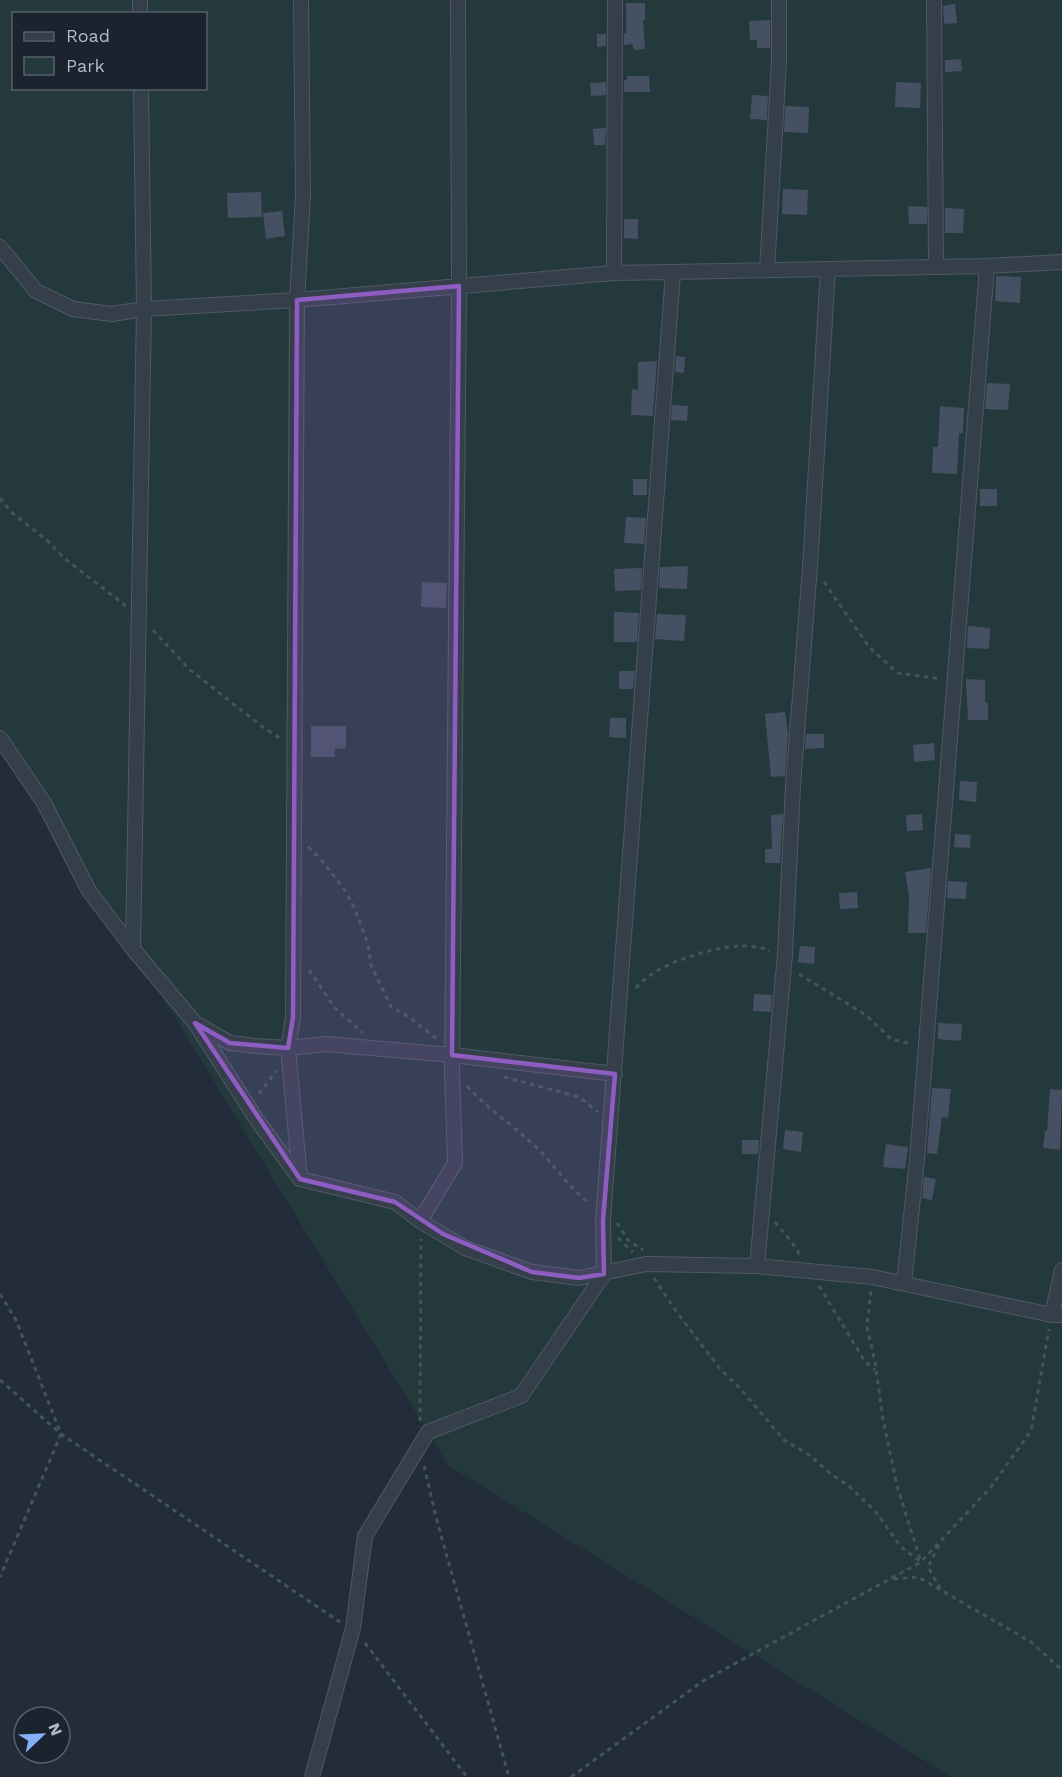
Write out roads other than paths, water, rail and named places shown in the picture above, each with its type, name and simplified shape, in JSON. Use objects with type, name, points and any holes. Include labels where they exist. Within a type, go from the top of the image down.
[{"type":"street","points":[[300,1179],[288,1048],[293,1017],[297,300],[303,196],[301,0]]},
{"type":"street","points":[[420,1221],[455,1163],[452,1055],[459,286],[458,0]]},
{"type":"street","points":[[614,273],[615,0]]},
{"type":"street","points":[[767,270],[779,62],[779,0]]},
{"type":"street","points":[[934,0],[936,266]]},
{"type":"street","points":[[133,949],[144,309],[141,90]]},
{"type":"street","points":[[0,247],[36,291],[74,309],[112,314],[144,309],[297,300],[614,273],[828,270],[1062,262]]},
{"type":"street","points":[[904,1283],[926,1048],[987,266]]},
{"type":"street","points":[[757,1266],[784,962],[793,785],[810,567],[828,270]]},
{"type":"street","points":[[312,1777],[353,1628],[364,1536],[428,1432],[521,1396],[604,1274],[603,1220],[673,273]]},
{"type":"street","points":[[0,738],[44,803],[89,891],[133,949],[195,1023],[249,1107],[300,1179],[395,1202],[420,1221],[465,1248],[532,1272],[579,1278],[604,1274],[646,1258],[810,1270],[872,1277],[1057,1315],[1062,1270]]},
{"type":"street","points":[[195,1023],[230,1042],[255,1046],[288,1048],[326,1044],[452,1055],[615,1074]]}]
